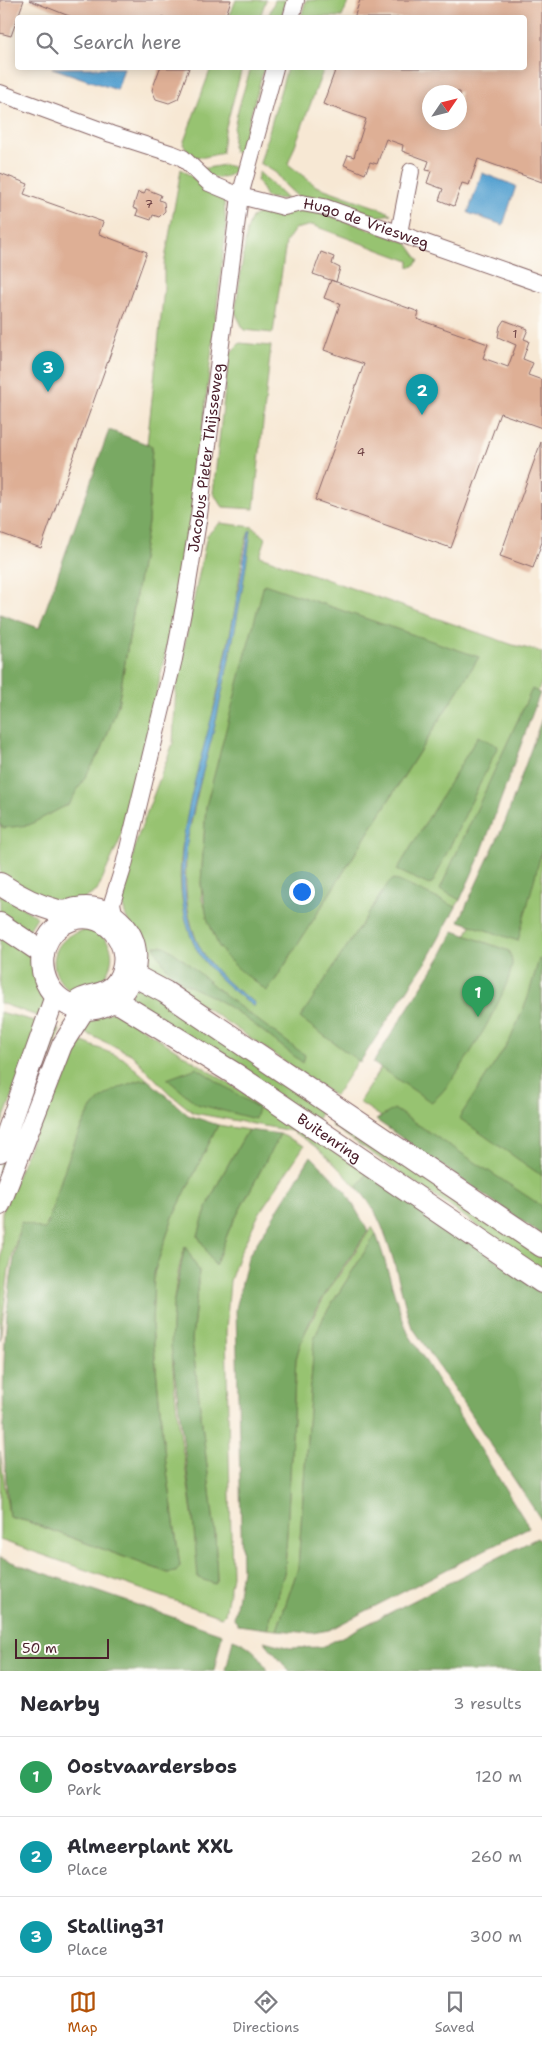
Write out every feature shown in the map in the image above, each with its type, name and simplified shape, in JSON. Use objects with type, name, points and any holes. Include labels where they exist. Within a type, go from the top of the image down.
[{"type":"highway","points":[[0,884],[27,900],[51,918],[65,917]]},
{"type":"highway","points":[[80,908],[91,913],[115,918],[126,928],[133,941],[131,967],[122,992],[111,1001],[72,1003],[44,976],[43,953],[50,936],[65,917],[80,908]]},
{"type":"highway","points":[[91,913],[116,932],[131,967]]},
{"type":"highway","points":[[0,924],[43,953]]},
{"type":"highway","points":[[72,1003],[100,996],[111,990],[122,974],[131,967]]},
{"type":"highway","name":"Buitenring","points":[[131,967],[165,992],[542,1246]]},
{"type":"highway","name":"Buitenring","points":[[111,1001],[121,1004],[235,1074],[542,1282]]},
{"type":"main road","points":[[0,1205],[62,1046],[64,1029],[72,1003]]},
{"type":"main road","points":[[0,1152],[72,1003]]},
{"type":"street","points":[[291,15],[296,0]]},
{"type":"street","name":"Jacobus Pieter Thijsseweg","points":[[115,918],[112,903],[172,668],[185,602],[199,515],[240,196],[274,70]]},
{"type":"street","name":"Hugo de Vriesweg","points":[[0,93],[183,158],[209,183],[240,196],[284,207],[302,202],[324,207],[542,284]]},
{"type":"street","points":[[399,233],[411,171]]},
{"type":"street","name":"Jacobus Pieter Thijsseweg","points":[[91,913],[127,846]]},
{"type":"green space","points":[[236,0],[266,0],[261,15],[230,15]]},
{"type":"green space","points":[[275,0],[287,0],[282,15],[269,15]]},
{"type":"green space","points":[[306,0],[349,0],[343,15],[302,15]]},
{"type":"green space","points":[[210,70],[241,70],[224,134],[222,153],[205,157],[192,157],[183,144]]},
{"type":"green space","points":[[250,70],[263,70],[241,149],[239,152],[234,152],[233,134],[241,98]]},
{"type":"green space","points":[[286,70],[323,70],[288,164],[316,186],[391,214],[370,218],[299,198],[276,173],[260,163]]},
{"type":"green space","points":[[224,165],[239,168],[230,175],[220,178],[210,176],[201,169]]},
{"type":"green space","points":[[181,169],[224,201],[226,229],[191,528],[145,751],[119,842],[97,891],[81,901],[57,904],[0,874],[0,825],[4,828],[118,705],[148,522],[152,446],[147,444],[164,289],[164,265]]},
{"type":"green space","points":[[259,172],[287,199],[267,198],[257,180]]},
{"type":"green space","points":[[265,210],[320,212],[406,242],[419,260],[414,266],[409,267],[409,261],[312,225],[295,229],[286,242],[273,333],[244,330],[235,312],[247,230],[252,217]]},
{"type":"green space","points":[[240,343],[271,346],[254,509],[223,507],[213,493],[229,354]]},
{"type":"green space","points":[[109,430],[152,446],[148,522],[118,705],[102,749],[69,804],[29,825],[4,828],[0,825],[0,614],[39,628]]},
{"type":"green space","points":[[220,523],[253,527],[266,538],[260,556],[513,645],[542,652],[542,681],[460,900],[425,959],[335,1096],[152,971],[143,956],[125,914],[123,904],[125,886],[137,839],[173,743],[176,687],[207,535]],"holes":[[[250,530],[237,617],[187,841],[186,893],[192,926],[205,958],[224,981],[255,1003],[254,1006],[227,985],[199,951],[187,922],[181,885],[182,845],[224,665],[247,536]],[[479,657],[276,979],[267,990],[227,958],[202,900],[201,883],[206,806]]]},
{"type":"green space","points":[[264,584],[479,657],[267,991],[227,958],[218,945],[207,918],[201,883],[206,806]]},
{"type":"green space","points":[[532,689],[540,693],[480,856],[460,900],[440,889]]},
{"type":"green space","points":[[542,718],[542,850],[518,941],[459,921],[505,822]]},
{"type":"green space","points":[[478,736],[498,746],[433,882],[429,885],[397,870]]},
{"type":"green space","points":[[542,752],[542,1224],[359,1102],[468,932]]},
{"type":"green space","points":[[394,879],[456,907],[427,960],[360,1062],[300,1018],[389,882]]},
{"type":"green space","points":[[0,893],[37,917],[26,935],[0,918]]},
{"type":"green space","points":[[0,929],[31,954],[45,998],[43,1018],[0,1003]]},
{"type":"green space","points":[[87,930],[97,933],[109,944],[111,959],[109,968],[99,983],[81,985],[70,991],[61,983],[56,973],[54,964],[55,954],[66,938]]},
{"type":"green space","points":[[454,931],[509,951],[512,963],[502,994],[479,1038],[453,1079],[441,1094],[431,1102],[373,1063],[441,956]]},
{"type":"green space","points":[[154,946],[165,946],[228,998],[305,1055],[303,1063],[236,1012],[177,978],[161,960]]},
{"type":"green space","points":[[539,959],[542,960],[542,1176],[459,1118],[510,1040],[527,1000]]},
{"type":"green space","points":[[138,981],[326,1105],[317,1120],[127,1001]]},
{"type":"green space","points":[[115,1011],[368,1172],[357,1188],[318,1149],[291,1131],[194,1113],[170,1094],[131,1054],[77,1029],[83,1021]]},
{"type":"green space","points":[[0,1012],[42,1023],[0,1127]]},
{"type":"green space","points":[[51,1027],[60,1030],[0,1195],[0,1165]]},
{"type":"green space","points":[[73,1038],[123,1058],[148,1080],[119,1088],[105,1096],[94,1106],[86,1118],[72,1148],[45,1230],[21,1222],[9,1269],[0,1340],[2,1213]]},
{"type":"green space","points":[[197,1068],[258,1108],[255,1119],[197,1104],[167,1079]]},
{"type":"green space","points":[[141,1080],[148,1080],[188,1115],[218,1125],[173,1217],[154,1273],[152,1326],[163,1441],[180,1566],[176,1572],[168,1573],[26,1521],[9,1517],[6,1481],[3,1406],[6,1331],[14,1257],[21,1222],[45,1230],[72,1148],[86,1118],[98,1101],[109,1093]]},
{"type":"green space","points":[[394,1109],[542,1206],[542,1235],[376,1120]]},
{"type":"green space","points":[[339,1113],[542,1253],[542,1270],[331,1125]]},
{"type":"green space","points":[[218,1125],[248,1130],[213,1194],[198,1236],[215,1265],[229,1230],[280,1134],[304,1146],[260,1212],[239,1255],[230,1281],[226,1331],[232,1576],[225,1614],[221,1617],[0,1540],[0,1451],[9,1517],[26,1521],[168,1573],[180,1566],[163,1441],[152,1326],[154,1273],[173,1217]],"holes":[[[185,1247],[199,1271],[192,1340],[215,1533],[217,1580],[215,1584],[198,1577],[195,1536],[173,1370],[172,1328],[176,1287]]]},
{"type":"green space","points":[[248,1130],[280,1134],[229,1230],[215,1266],[198,1236],[213,1194]]},
{"type":"green space","points":[[311,1156],[346,1192],[368,1231],[317,1308],[301,1342],[296,1359],[285,1570],[267,1629],[238,1625],[234,1618],[242,1570],[236,1309],[248,1257]]},
{"type":"green space","points":[[368,1172],[542,1291],[542,1521],[411,1325],[385,1234],[368,1201],[357,1188]]},
{"type":"green space","points":[[372,1227],[376,1234],[324,1316],[312,1367],[298,1568],[277,1630],[267,1629],[285,1570],[296,1359],[301,1340],[326,1294]]},
{"type":"green space","points":[[376,1234],[408,1333],[529,1527],[329,1630],[312,1633],[277,1630],[298,1568],[314,1339],[324,1316]]},
{"type":"green space","points":[[185,1246],[199,1271],[192,1340],[215,1533],[217,1580],[215,1584],[198,1578],[193,1518],[171,1346],[173,1305]]},
{"type":"green space","points":[[537,1538],[542,1542],[542,1671],[289,1671],[264,1641],[290,1648],[322,1647]]},
{"type":"green space","points":[[0,1558],[222,1634],[214,1671],[0,1671]]},
{"type":"green space","points":[[233,1639],[254,1651],[267,1671],[226,1671]]},
{"type":"water","points":[[58,70],[123,70],[117,90]]},
{"type":"water","points":[[482,173],[516,186],[503,225],[468,213]]},
{"type":"water","points":[[251,530],[240,603],[225,677],[190,823],[185,872],[190,922],[200,947],[215,969],[233,987],[255,1003],[254,1007],[216,975],[195,946],[190,934],[183,904],[181,872],[183,839],[189,807],[221,680],[249,531]]},
{"type":"building","points":[[0,0],[24,0],[19,15],[15,15],[15,25],[11,36],[0,33]]},
{"type":"building","points":[[29,0],[231,0],[226,15],[66,15]]},
{"type":"building","points":[[360,0],[542,0],[542,182],[478,159],[469,185],[462,183],[454,206],[439,200],[443,189],[427,183],[431,171],[426,170],[429,161],[402,151],[403,145],[386,139],[377,164],[370,162],[365,174],[344,165],[348,155],[354,157],[366,119],[323,104],[335,70],[527,70],[527,15],[355,15]]},
{"type":"building","points":[[159,70],[188,70],[178,99],[169,103],[156,99],[152,90]]},
{"type":"building","points":[[0,173],[28,184],[24,194],[103,222],[99,234],[147,252],[41,548],[0,533]]},
{"type":"building","points":[[146,189],[161,195],[159,200],[164,202],[165,211],[159,217],[153,215],[151,220],[136,215],[138,210],[133,208],[138,192],[144,194]]},
{"type":"building","points":[[321,252],[334,257],[332,264],[340,268],[336,282],[313,274]]},
{"type":"building","points":[[331,280],[419,312],[417,319],[488,344],[483,358],[508,367],[516,345],[498,337],[500,326],[504,320],[528,329],[524,339],[529,341],[523,359],[533,363],[528,375],[542,380],[542,428],[500,413],[451,548],[315,500],[364,364],[324,350],[340,304],[324,298]]},
{"type":"building","points":[[541,442],[542,542],[533,568],[500,556]]},
{"type":"place","name":"Stalling31","points":[[48,392]]},
{"type":"place","name":"Almeerplant XXL","points":[[422,415]]},
{"type":"place","name":"Oostvaardersbos","points":[[478,1017]]}]
